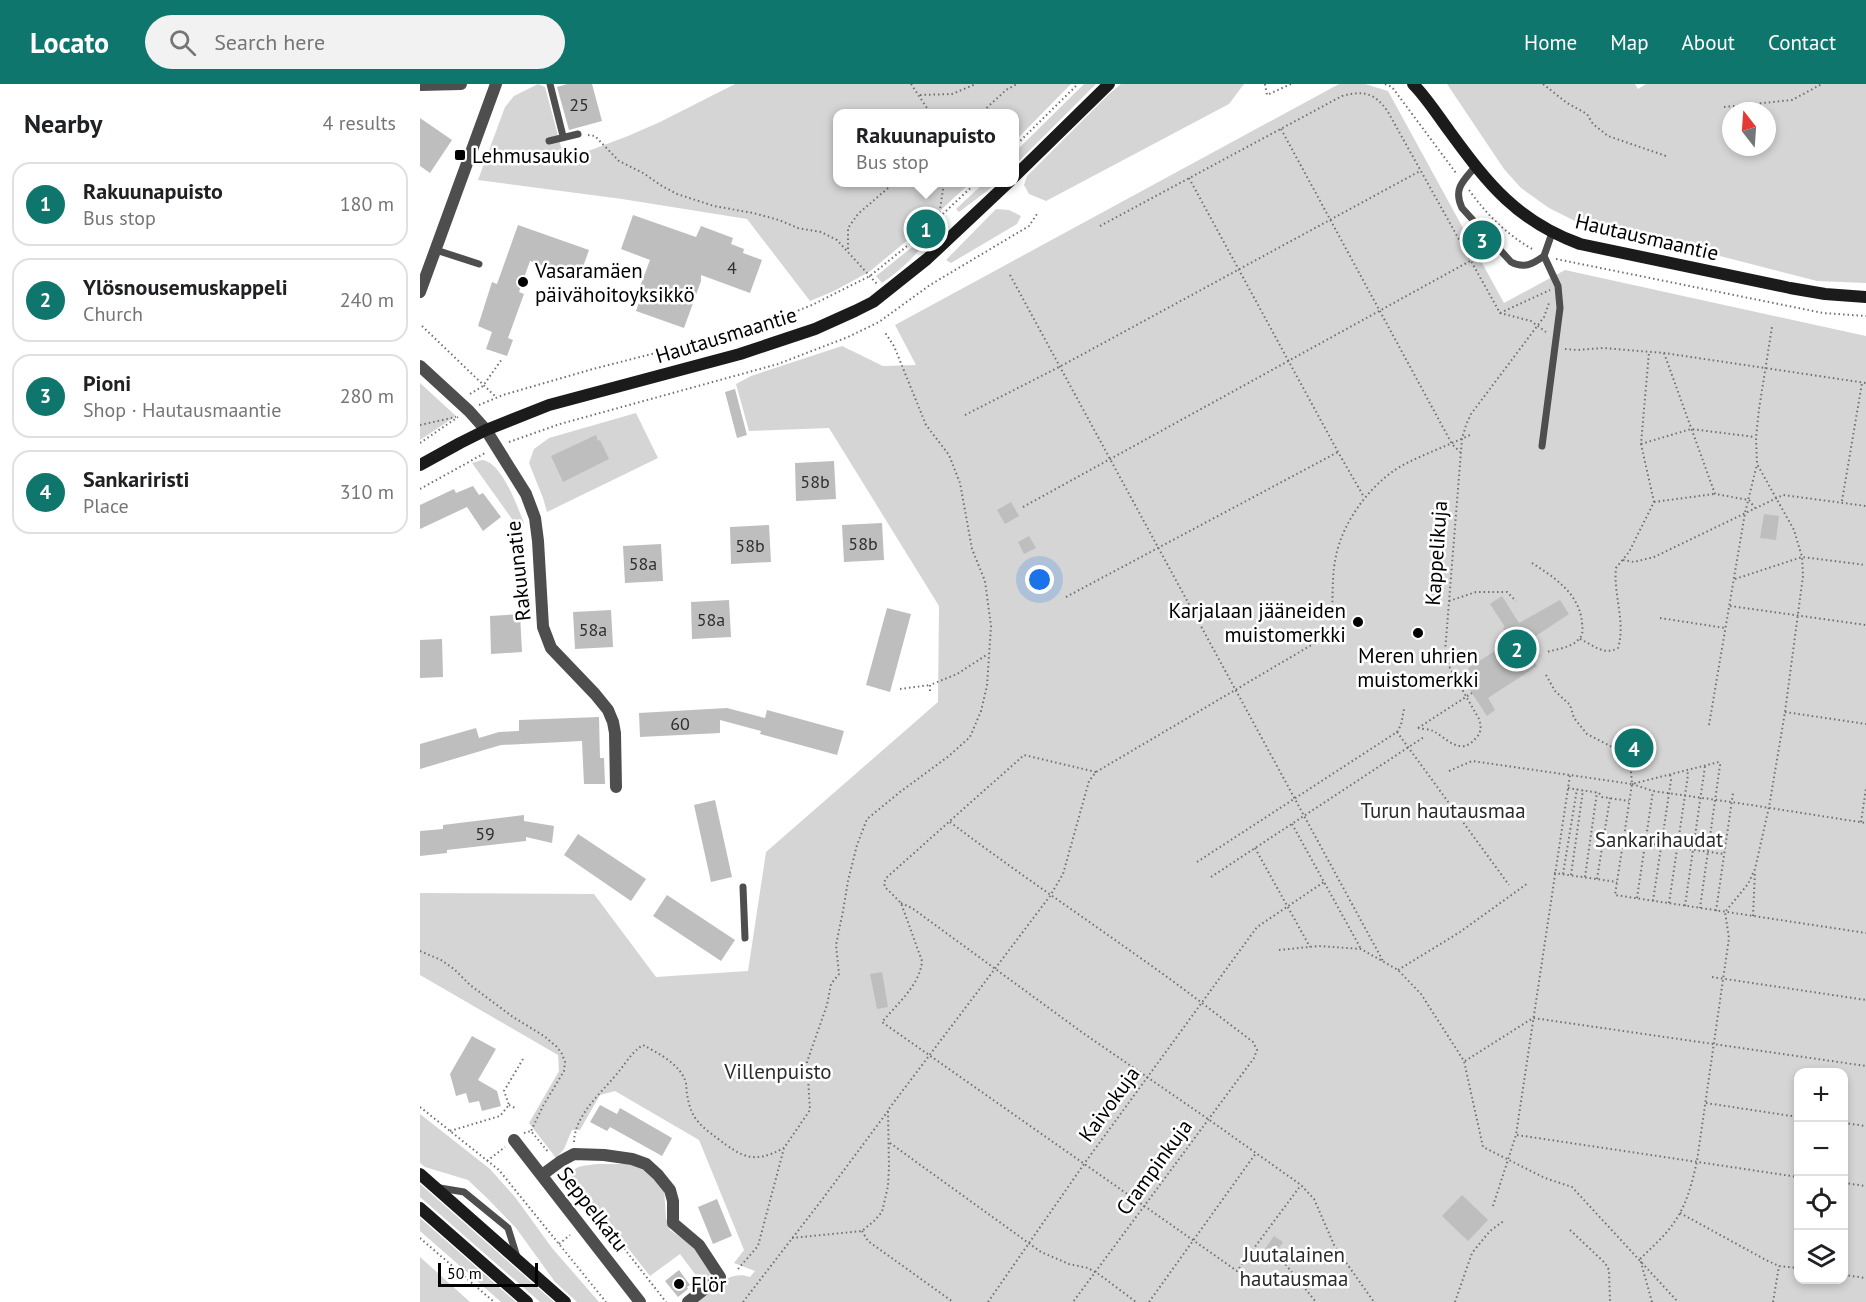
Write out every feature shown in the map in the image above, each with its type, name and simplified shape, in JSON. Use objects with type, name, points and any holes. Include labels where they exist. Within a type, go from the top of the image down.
[{"type":"street","points":[[420,85],[461,84]]},
{"type":"street","points":[[420,292],[496,84]]},
{"type":"street","points":[[1019,172],[1109,84]]},
{"type":"street","name":"Hautausmaantie","points":[[1413,84],[1494,188],[1516,209],[1552,233],[1580,244],[1778,285],[1825,294],[1866,297]]},
{"type":"street","name":"Hautausmaantie","points":[[420,465],[486,430],[549,405],[780,342],[855,310],[879,298],[927,259],[1005,187]]},
{"type":"street","name":"Rakuunatie","points":[[420,366],[469,411],[486,430],[520,482],[531,507],[538,541],[543,627],[550,648],[596,694],[608,710],[615,734],[616,788]]},
{"type":"street","name":"Seppelkatu","points":[[514,1140],[640,1302]]},
{"type":"street","points":[[542,1175],[574,1154],[632,1159],[646,1164],[670,1190],[673,1201],[673,1223],[699,1245],[720,1277],[688,1302]]},
{"type":"street","points":[[420,1174],[565,1302]]},
{"type":"street","points":[[420,1208],[527,1302]]},
{"type":"lane","points":[[550,84],[563,136]]},
{"type":"lane","points":[[549,141],[578,134]]},
{"type":"lane","points":[[1476,167],[1462,181],[1458,192],[1459,202],[1511,262],[1516,265],[1530,265],[1544,256],[1552,233]]},
{"type":"lane","points":[[436,250],[479,264]]},
{"type":"lane","points":[[1542,446],[1560,296],[1554,276],[1544,256]]},
{"type":"lane","points":[[743,887],[745,938]]},
{"type":"path","points":[[911,84],[928,109]]},
{"type":"path","points":[[920,95],[952,94],[976,84]]},
{"type":"path","points":[[985,109],[1006,90],[1017,84]]},
{"type":"path","points":[[1019,142],[1078,84]]},
{"type":"path","points":[[1265,84],[1267,95],[1292,84]]},
{"type":"path","points":[[1385,84],[1392,87]]},
{"type":"path","points":[[1544,84],[1567,103],[1587,114],[1593,124],[1608,136],[1666,156]]},
{"type":"path","points":[[1773,102],[1792,100],[1822,84]]},
{"type":"path","points":[[1100,226],[1342,96],[1356,92],[1369,95],[1380,101],[1388,112],[1500,313],[1521,317],[1538,325],[1556,344],[1577,350],[1603,348],[1664,353],[1864,382],[1842,501]]},
{"type":"path","points":[[1281,129],[1452,444],[1460,452]]},
{"type":"path","points":[[595,135],[619,161],[677,195],[714,206],[779,220],[798,228],[821,232],[837,240],[870,276]]},
{"type":"path","points":[[965,415],[1061,366],[1420,171]]},
{"type":"path","points":[[1189,178],[1364,497]]},
{"type":"path","points":[[848,252],[848,228],[858,214],[890,187]]},
{"type":"path","points":[[939,217],[943,187]]},
{"type":"path","points":[[481,404],[593,369],[726,336],[777,319],[828,298],[870,276],[972,187]]},
{"type":"path","points":[[1023,507],[1471,261]]},
{"type":"path","points":[[1010,275],[1383,961]]},
{"type":"path","name":"Kappelikuja","points":[[1466,697],[1418,728],[1432,731],[1457,746],[1472,741],[1479,734],[1480,724],[1466,697],[1450,668],[1445,652],[1462,439],[1471,414],[1547,310],[1552,289],[1500,313]]},
{"type":"path","points":[[422,326],[496,398]]},
{"type":"path","points":[[1709,725],[1745,513],[1757,464],[1756,438],[1772,327]]},
{"type":"path","points":[[738,1269],[758,1246],[784,1148],[810,1110],[807,1062],[827,1005],[831,984],[838,974],[836,945],[848,881],[857,845],[867,819],[970,737],[981,711],[987,686],[991,627],[985,581],[972,549],[960,483],[949,455],[926,424],[894,346],[884,331]]},
{"type":"path","points":[[1580,639],[1603,652],[1618,648],[1620,628],[1616,568],[1629,552],[1654,502],[1641,444],[1649,352]]},
{"type":"path","points":[[1664,353],[1715,494]]},
{"type":"path","points":[[470,394],[483,386],[502,359]]},
{"type":"path","points":[[420,425],[459,417],[420,443]]},
{"type":"path","points":[[1641,444],[1691,429],[1756,438]]},
{"type":"path","points":[[1332,611],[1335,557],[1340,542],[1364,497],[1393,471],[1470,435]]},
{"type":"path","points":[[1066,597],[1338,452]]},
{"type":"path","points":[[420,489],[483,454]]},
{"type":"path","points":[[1752,916],[1755,869],[1769,807],[1785,712],[1803,576],[1802,557],[1794,530],[1757,464]]},
{"type":"path","points":[[1654,502],[1715,494],[1749,501],[1755,508]]},
{"type":"path","points":[[1623,560],[1634,562],[1654,557],[1783,495],[1842,501],[1866,506]]},
{"type":"path","points":[[1734,579],[1802,557],[1866,565]]},
{"type":"path","points":[[1532,563],[1561,583],[1576,602],[1582,617],[1580,639],[1573,644],[1547,652]]},
{"type":"path","points":[[1448,601],[1476,592],[1507,592],[1516,601]]},
{"type":"path","points":[[1730,606],[1866,625]]},
{"type":"path","points":[[1660,618],[1725,628]]},
{"type":"path","points":[[743,1302],[1050,896],[1063,874],[1089,781],[1096,772],[1342,627]]},
{"type":"path","points":[[900,689],[930,685],[957,674],[988,654]]},
{"type":"path","points":[[1546,675],[1555,691],[1570,705],[1574,718],[1587,734],[1620,751],[1634,751],[1632,784],[1615,895],[1866,933]]},
{"type":"path","points":[[930,685],[930,691]]},
{"type":"path","points":[[1466,697],[1472,693]]},
{"type":"path","points":[[1197,862],[1397,732],[1404,709]]},
{"type":"path","points":[[1785,712],[1866,724]]},
{"type":"path","points":[[1397,732],[1509,885]]},
{"type":"path","points":[[1211,877],[1424,737]]},
{"type":"path","points":[[1096,772],[1024,755],[886,878],[885,887],[901,903],[912,908],[1301,1185],[1314,1199],[1335,1247],[1374,1302]]},
{"type":"path","points":[[1449,771],[1472,760],[1632,784],[1668,794],[1866,823]]},
{"type":"path","points":[[1632,784],[1719,762],[1700,908]]},
{"type":"path","points":[[1686,906],[1705,765]]},
{"type":"path","points":[[1669,903],[1687,770]]},
{"type":"path","points":[[1653,901],[1670,774]]},
{"type":"path","points":[[1493,1206],[1516,1135],[1570,775]]},
{"type":"path","points":[[1568,788],[1597,792],[1602,797],[1629,801]]},
{"type":"path","points":[[1861,822],[1866,788]]},
{"type":"path","points":[[1563,874],[1577,789]]},
{"type":"path","points":[[1571,875],[1583,790]]},
{"type":"path","points":[[1637,898],[1653,791]]},
{"type":"path","points":[[1585,877],[1597,792]]},
{"type":"path","points":[[1716,911],[1733,793]]},
{"type":"path","points":[[1597,879],[1610,798]]},
{"type":"path","points":[[950,821],[1050,896],[1202,1002]]},
{"type":"path","points":[[1292,824],[1361,949]]},
{"type":"path","points":[[1645,843],[1724,854]]},
{"type":"path","points":[[1255,848],[1310,947]]},
{"type":"path","points":[[1640,1259],[1672,1226],[1689,1194],[1697,1161],[1729,939],[1725,912],[1748,884],[1755,869]]},
{"type":"path","points":[[1554,873],[1617,882]]},
{"type":"path","name":"Kaivokuja","points":[[988,1302],[1084,1164],[1257,927],[1324,882]]},
{"type":"path","points":[[1398,970],[1460,932],[1528,883]]},
{"type":"path","points":[[901,903],[922,961],[921,970],[916,981],[882,1022],[929,1056],[1237,1270],[1301,1185]]},
{"type":"path","points":[[1280,950],[1310,947],[1361,949],[1398,970],[1421,994],[1464,1061],[1483,1147],[1545,1178],[1572,1187],[1678,1302]]},
{"type":"path","points":[[420,951],[441,960],[454,969],[470,985],[513,1017],[544,1036],[562,1054],[564,1071],[531,1131]]},
{"type":"path","points":[[1712,977],[1866,1000]]},
{"type":"path","name":"Crampinkuja","points":[[1073,1302],[1254,1058],[1257,1050],[1253,1042],[1202,1002]]},
{"type":"path","points":[[1464,1061],[1533,1018],[1866,1066]]},
{"type":"path","points":[[574,1154],[574,1138],[579,1122],[608,1083],[620,1071],[632,1052],[643,1045],[659,1053],[675,1066],[686,1081],[687,1095],[694,1117],[729,1147],[741,1155],[756,1158],[770,1155],[784,1148]]},
{"type":"path","points":[[516,1108],[509,1105],[504,1091],[523,1059]]},
{"type":"path","points":[[1706,1103],[1794,1116]]},
{"type":"path","points":[[450,1131],[500,1116],[509,1105]]},
{"type":"path","points":[[420,1107],[499,1170],[606,1302]]},
{"type":"path","points":[[792,1238],[862,1231],[882,1212],[888,1186],[890,1143],[888,1110]]},
{"type":"path","points":[[1848,1124],[1866,1126]]},
{"type":"path","points":[[488,1161],[524,1132],[531,1131]]},
{"type":"path","points":[[531,1131],[666,1302]]},
{"type":"path","points":[[1516,1135],[1794,1176]]},
{"type":"path","points":[[890,1143],[1041,1252],[1069,1264],[1088,1268],[1136,1302]]},
{"type":"path","points":[[1149,1302],[1256,1153]]},
{"type":"path","points":[[1848,1184],[1866,1186]]},
{"type":"path","points":[[1680,1213],[1779,1266],[1794,1268]]},
{"type":"path","points":[[1455,1302],[1472,1253],[1490,1232],[1505,1220]]},
{"type":"path","points":[[1570,1230],[1605,1263],[1609,1270],[1610,1302]]},
{"type":"path","points":[[862,1231],[868,1241],[953,1302]]},
{"type":"path","points":[[420,1238],[494,1302]]},
{"type":"path","points":[[1278,1254],[1316,1302]]},
{"type":"path","points":[[1640,1259],[1652,1302]]},
{"type":"path","points":[[1773,1302],[1779,1266]]},
{"type":"path","points":[[1848,1276],[1866,1278]]},
{"type":"green space","points":[[538,84],[545,87],[564,158],[628,136],[735,84],[1071,84],[1019,137],[1019,109],[833,109],[833,187],[966,187],[915,234],[869,272],[810,301],[747,219],[622,199],[478,180],[505,107],[514,96]]},
{"type":"green space","points":[[1084,84],[1096,84],[1019,161],[1019,148]]},
{"type":"green space","points":[[1121,84],[1244,84],[1229,104],[1046,201],[1029,194],[1024,185],[1027,176]]},
{"type":"green space","name":"Turun hautausmaa","points":[[1339,84],[1365,84],[1388,91],[1504,303],[1565,270],[1866,336],[1866,1302],[697,1302],[728,1278],[742,1275],[750,1277],[755,1271],[734,1263],[744,1250],[699,1140],[615,1091],[600,1095],[580,1130],[572,1130],[564,1149],[556,1158],[529,1123],[559,1071],[558,1055],[420,975],[420,893],[594,894],[656,977],[748,971],[766,852],[938,702],[939,606],[829,428],[749,431],[736,384],[751,376],[842,346],[883,366],[916,365],[895,325]]},
{"type":"green space","points":[[1447,84],[1635,84],[1638,89],[1646,84],[1866,84],[1866,283],[1817,281],[1575,221],[1549,208],[1521,188],[1504,169]]},
{"type":"green space","points":[[980,187],[992,187],[959,212],[956,209]]},
{"type":"green space","points":[[996,209],[1009,210],[1021,216],[1017,224],[951,263],[946,260]]},
{"type":"green space","points":[[926,236],[929,239],[918,251],[882,283],[876,276]]},
{"type":"green space","points":[[420,383],[456,416],[420,440]]},
{"type":"green space","points":[[636,413],[658,458],[547,512],[529,463],[534,449],[549,438]]},
{"type":"green space","points":[[482,460],[496,468],[502,476],[524,523],[517,526],[472,463]]},
{"type":"green space","points":[[420,1114],[490,1169],[515,1197],[552,1248],[599,1302],[577,1302],[555,1282],[516,1228],[468,1180],[425,1167],[420,1163]]},
{"type":"green space","points":[[597,1164],[628,1164],[647,1170],[664,1187],[666,1218],[670,1230],[692,1245],[713,1271],[710,1276],[701,1282],[680,1254],[650,1276],[570,1175],[578,1167]]},
{"type":"green space","points":[[420,1184],[554,1302],[540,1302],[420,1197]]},
{"type":"green space","points":[[420,1218],[516,1302],[501,1302],[420,1231]]},
{"type":"green space","points":[[420,1257],[470,1302],[420,1302]]},
{"type":"building","points":[[567,84],[592,84],[602,121],[569,130],[557,87]]},
{"type":"building","points":[[420,118],[452,140],[430,173],[420,166]]},
{"type":"building","points":[[633,215],[696,237],[701,226],[733,238],[731,244],[744,249],[743,253],[762,260],[750,293],[701,275],[701,281],[684,328],[636,311],[642,293],[638,292],[650,260],[621,249]]},
{"type":"building","points":[[518,225],[589,250],[579,278],[530,261],[519,292],[524,294],[508,338],[513,340],[507,356],[486,349],[492,332],[478,326],[492,282],[497,284]]},
{"type":"building","points":[[735,389],[747,435],[737,438],[725,392]]},
{"type":"building","points":[[596,435],[609,459],[563,482],[551,456]]},
{"type":"building","points":[[834,461],[836,499],[796,501],[795,463]]},
{"type":"building","points":[[473,486],[479,495],[483,493],[501,517],[483,531],[467,507],[420,529],[420,505],[454,489],[456,493]]},
{"type":"building","points":[[1011,502],[1019,516],[1005,524],[997,510]]},
{"type":"building","points":[[1764,514],[1779,516],[1776,540],[1760,538]]},
{"type":"building","points":[[882,523],[884,560],[844,562],[842,525]]},
{"type":"building","points":[[769,525],[771,562],[731,564],[730,527]]},
{"type":"building","points":[[1029,536],[1036,548],[1024,554],[1018,542]]},
{"type":"building","points":[[661,544],[663,581],[625,583],[623,546]]},
{"type":"building","points":[[1502,596],[1519,623],[1560,600],[1569,614],[1530,640],[1540,656],[1533,660],[1537,666],[1488,698],[1495,710],[1487,716],[1468,687],[1477,682],[1468,668],[1509,642],[1510,639],[1503,628],[1505,627],[1490,604]]},
{"type":"building","points":[[729,600],[731,637],[692,639],[691,602]]},
{"type":"building","points":[[887,608],[911,614],[890,692],[866,685]]},
{"type":"building","points":[[611,610],[613,647],[575,649],[573,612]]},
{"type":"building","points":[[520,614],[522,652],[491,654],[490,616]]},
{"type":"building","points":[[442,639],[443,677],[420,678],[420,640]]},
{"type":"building","points":[[727,708],[765,718],[767,710],[844,731],[837,755],[760,734],[761,731],[720,720],[720,733],[640,737],[639,713]]},
{"type":"building","points":[[599,717],[600,758],[604,758],[605,784],[584,784],[582,741],[501,745],[420,769],[420,744],[476,728],[479,738],[499,732],[519,731],[519,720]]},
{"type":"building","points":[[715,800],[732,877],[711,882],[694,805]]},
{"type":"building","points":[[524,815],[524,821],[554,826],[552,843],[526,837],[526,841],[447,850],[447,853],[420,856],[420,831],[443,829],[443,825]]},
{"type":"building","points":[[578,834],[646,879],[631,901],[564,855]]},
{"type":"building","points":[[667,895],[735,940],[721,961],[653,916]]},
{"type":"building","points":[[882,972],[888,1007],[877,1009],[870,974]]},
{"type":"building","points":[[472,1036],[496,1049],[478,1080],[497,1091],[501,1106],[482,1111],[479,1101],[469,1103],[466,1093],[456,1096],[450,1074]]},
{"type":"building","points":[[600,1105],[617,1114],[620,1108],[672,1138],[662,1156],[610,1127],[607,1131],[590,1122]]},
{"type":"building","points":[[1462,1195],[1488,1220],[1468,1241],[1442,1216]]},
{"type":"building","points":[[717,1199],[732,1236],[713,1244],[698,1207]]},
{"type":"building","points":[[1274,1236],[1283,1242],[1271,1259],[1262,1253]]},
{"type":"building","points":[[679,1270],[690,1285],[678,1297],[665,1281]]},
{"type":"place","name":"Lehmusaukio","points":[[460,155]]},
{"type":"place","name":"Rakuunapuisto","points":[[926,229]]},
{"type":"place","name":"Pioni","points":[[1482,240]]},
{"type":"place","name":"Vasaramäen päivähoitoyksikkö","points":[[523,282]]},
{"type":"place","name":"Karjalaan jääneiden muistomerkki","points":[[1358,622]]},
{"type":"place","name":"Meren uhrien muistomerkki","points":[[1418,633]]},
{"type":"place","name":"Ylösnousemuskappeli","points":[[1517,649]]},
{"type":"place","name":"Sankariristi","points":[[1634,748]]},
{"type":"place","name":"Flör","points":[[679,1284]]},
{"type":"park label","name":"Sankarihaudat","points":[[1659,839]]},
{"type":"park label","name":"Villenpuisto","points":[[778,1071]]},
{"type":"park label","name":"Juutalainen hautausmaa","points":[[1294,1266]]}]
